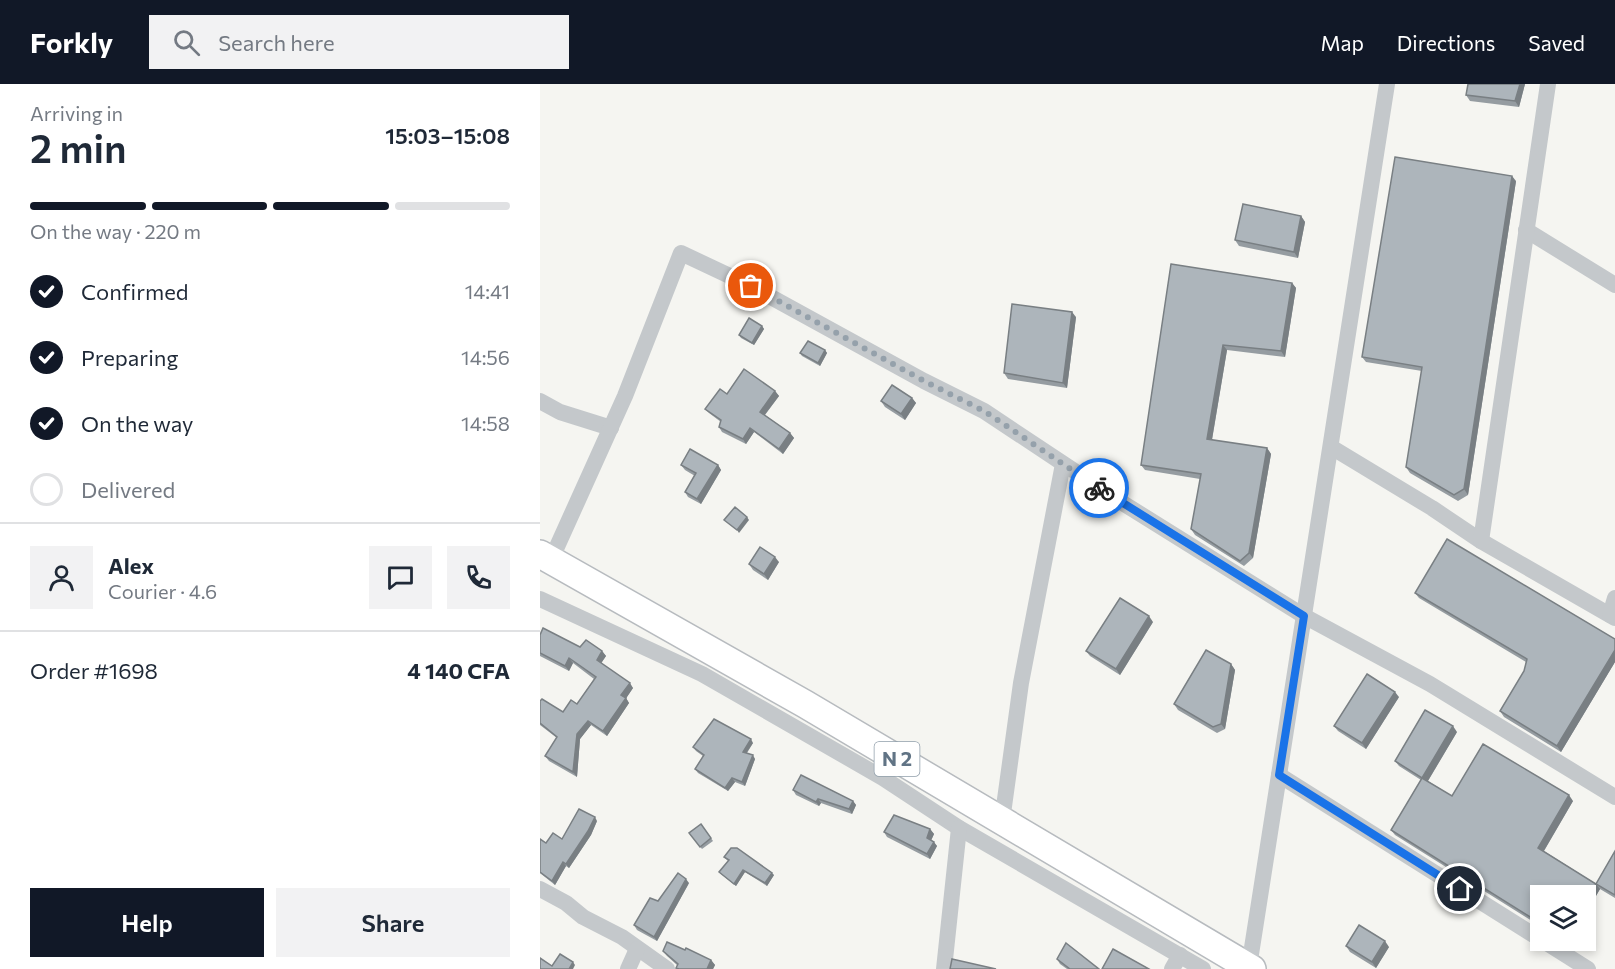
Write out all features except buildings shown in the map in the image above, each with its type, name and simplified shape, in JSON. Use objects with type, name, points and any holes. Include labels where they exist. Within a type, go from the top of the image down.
[{"type":"main road","name":"N 2","points":[[546,557],[805,704],[1250,968]]},
{"type":"street","points":[[1250,968],[1387,84]]},
{"type":"street","points":[[1480,541],[1548,84]]},
{"type":"street","points":[[1527,230],[1615,285]]},
{"type":"street","points":[[546,557],[611,428],[681,253],[751,286],[924,381],[984,411],[1063,465],[1304,616],[1430,684],[1615,797]]},
{"type":"street","points":[[540,401],[560,412],[611,428]]},
{"type":"street","points":[[1331,447],[1432,508],[1480,541],[1612,617],[1615,598]]},
{"type":"street","points":[[1002,821],[1023,672],[1063,465]]},
{"type":"street","points":[[540,599],[702,674],[883,777],[958,828],[1176,962],[1203,969]]},
{"type":"street","points":[[1279,775],[1530,933]]},
{"type":"street","points":[[944,969],[958,828]]},
{"type":"street","points":[[540,889],[566,903],[583,917],[622,937],[667,969]]},
{"type":"street","points":[[628,969],[637,949]]},
{"type":"street","points":[[1559,951],[1588,969]]},
{"type":"way so far","points":[[751,286],[860,347],[984,411],[1099,488]]},
{"type":"route","points":[[1099,488],[1304,616],[1279,775],[1460,889]]}]
